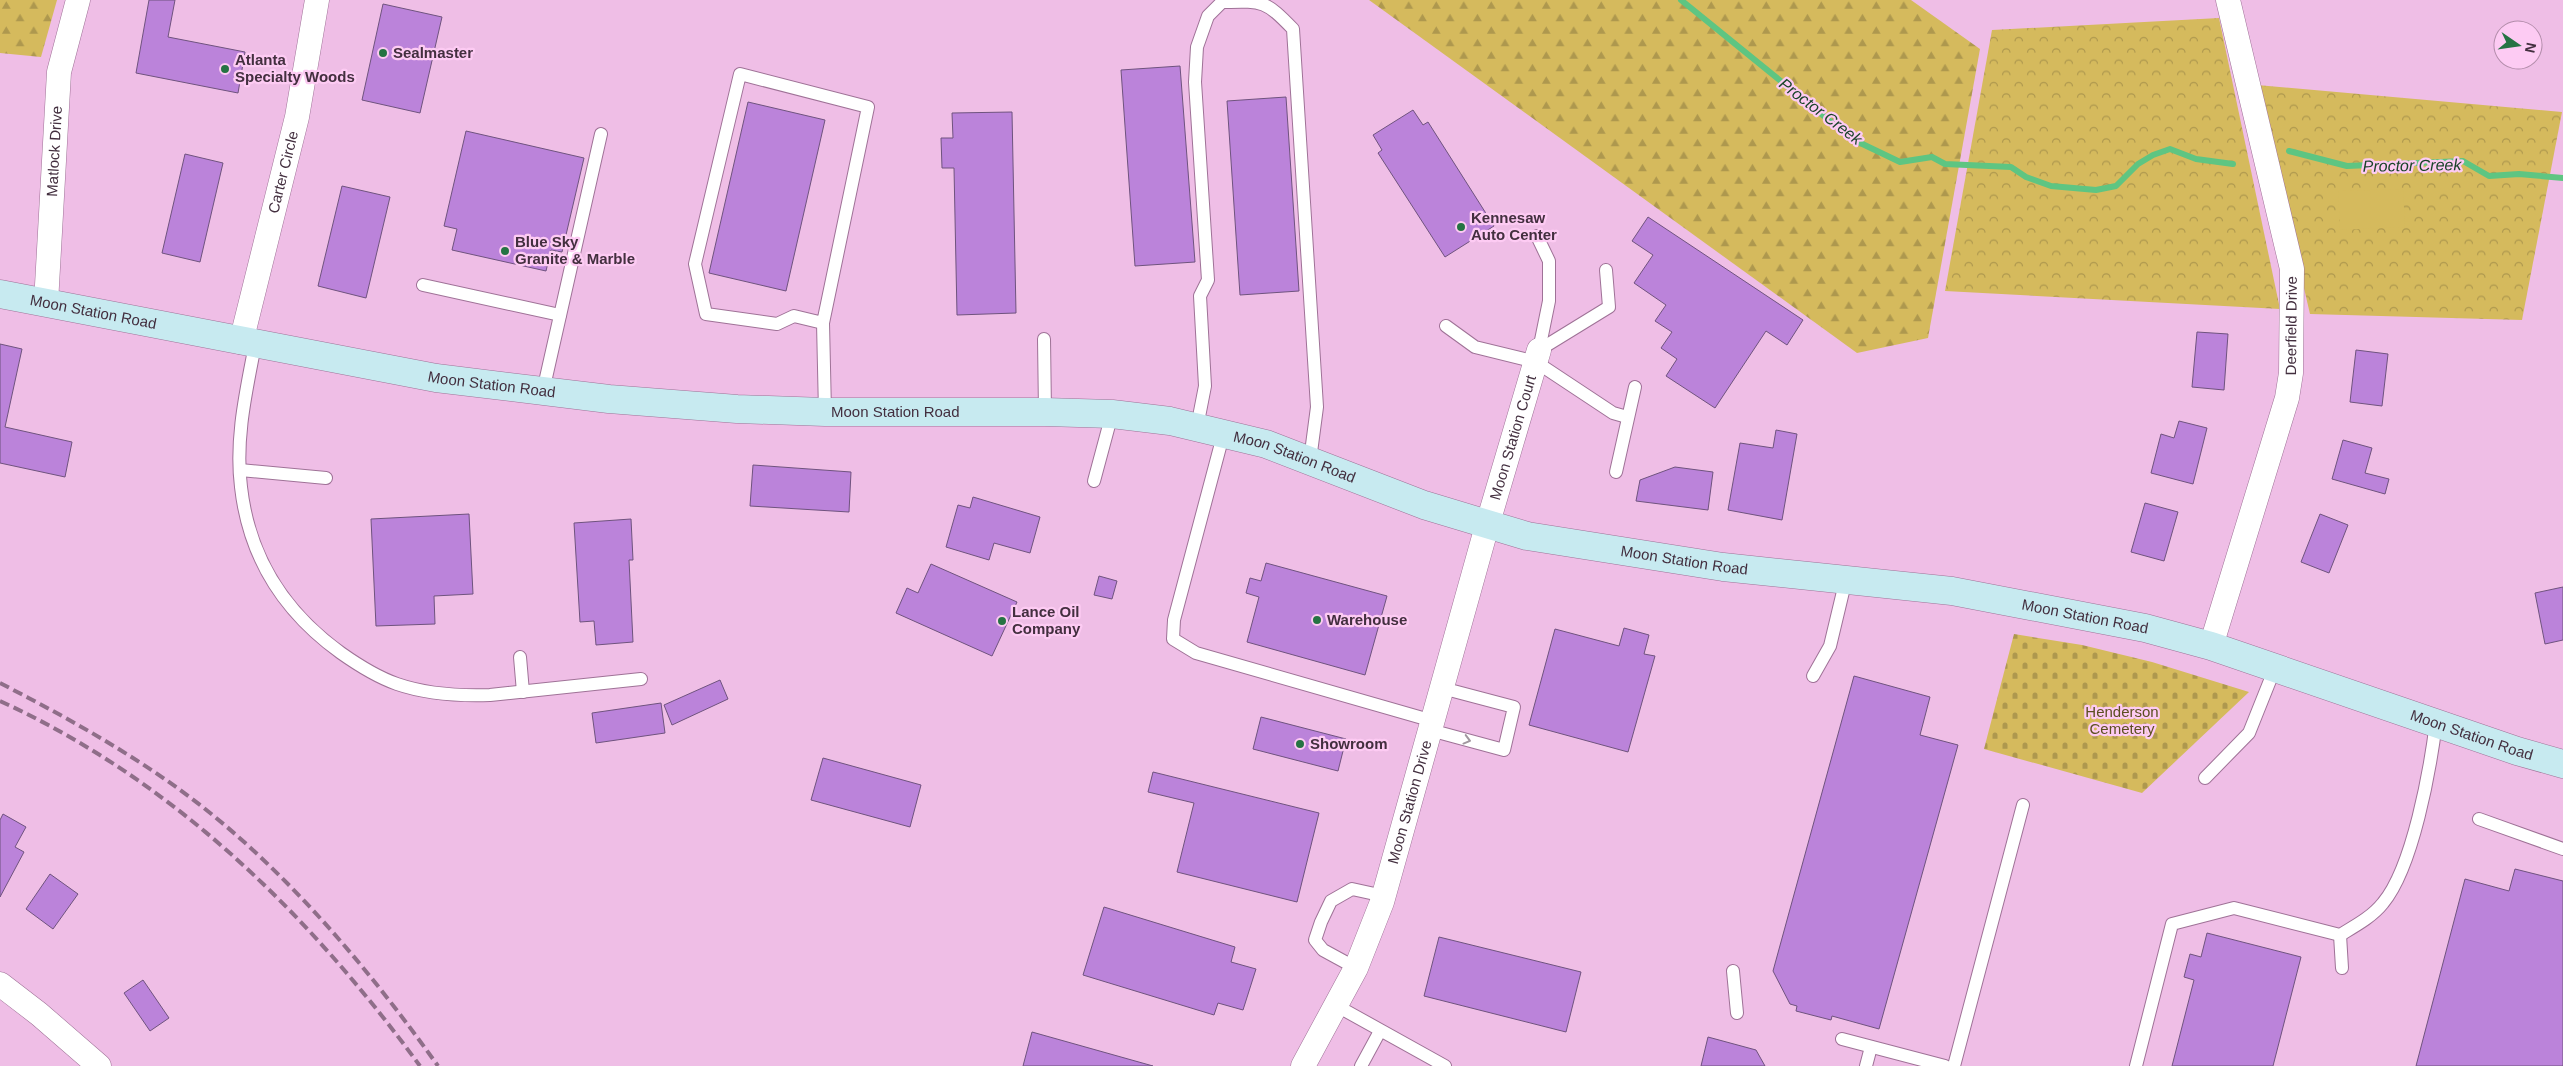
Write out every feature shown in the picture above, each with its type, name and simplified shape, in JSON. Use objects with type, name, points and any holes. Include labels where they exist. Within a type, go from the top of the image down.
[{"type":"street","name":"Matlock Drive","points":[[46,303],[59,72],[78,0]]},
{"type":"street","name":"Carter Circle","points":[[248,344],[295,125],[318,0]]},
{"type":"street","name":"Deerfield Drive","points":[[2210,646],[2287,398],[2291,373],[2293,322],[2292,269],[2228,0]]},
{"type":"street","name":"Moon Station Road","points":[[0,294],[248,344],[436,378],[543,391],[737,409],[825,412],[1045,412],[1140,416],[1224,432],[1310,460],[1424,505],[1487,526],[1527,536],[1650,557],[1723,567],[1952,591],[2145,628],[2210,646],[2517,752],[2563,764]]},
{"type":"street","name":"Moon Station Court","points":[[1487,526],[1538,356]]},
{"type":"street","name":"Moon Station Drive","points":[[1303,1066],[1356,968],[1384,896],[1487,526]]},
{"type":"street","points":[[0,984],[40,1014],[100,1066]]},
{"type":"lane","points":[[1197,427],[1205,386],[1200,296],[1208,280],[1194,82],[1197,47],[1208,16],[1222,2],[1258,1],[1274,7],[1294,29],[1317,407],[1310,460]]},
{"type":"lane","points":[[823,323],[794,316],[777,324],[706,314],[695,264],[740,74],[868,107],[823,323],[825,412]]},
{"type":"lane","points":[[543,391],[600,134]]},
{"type":"lane","points":[[1537,236],[1549,261],[1548,301],[1538,356]]},
{"type":"lane","points":[[1538,356],[1609,307],[1606,270]]},
{"type":"lane","points":[[423,285],[560,315]]},
{"type":"lane","points":[[1446,326],[1475,347],[1538,356],[1613,413],[1627,417]]},
{"type":"lane","points":[[1044,339],[1045,412]]},
{"type":"lane","points":[[248,344],[240,470],[244,509],[250,534],[261,559],[292,610],[325,640],[353,662],[398,684],[468,696],[641,679]]},
{"type":"lane","points":[[1616,472],[1635,387]]},
{"type":"lane","points":[[1094,481],[1112,414]]},
{"type":"lane","points":[[1224,432],[1174,620],[1173,639],[1196,653],[1432,725],[1504,750],[1514,708],[1442,688]]},
{"type":"lane","points":[[240,470],[326,478]]},
{"type":"lane","points":[[1813,676],[1830,646],[1846,579]]},
{"type":"lane","points":[[520,657],[523,692]]},
{"type":"lane","points":[[2205,778],[2249,732],[2275,668]]},
{"type":"lane","points":[[2136,1066],[2172,924],[2234,908],[2340,935],[2362,922],[2384,903],[2399,876],[2429,774],[2436,723]]},
{"type":"lane","points":[[1954,1066],[2023,805]]},
{"type":"lane","points":[[2480,819],[2563,849]]},
{"type":"lane","points":[[1356,968],[1323,950],[1319,945],[1316,940],[1321,922],[1331,901],[1352,889],[1384,896]]},
{"type":"lane","points":[[2340,935],[2342,968]]},
{"type":"lane","points":[[1733,971],[1737,1013]]},
{"type":"lane","points":[[1337,1006],[1445,1066]]},
{"type":"lane","points":[[1361,1066],[1380,1031]]},
{"type":"lane","points":[[1842,1039],[1945,1066]]},
{"type":"lane","points":[[1866,1066],[1871,1047]]},
{"type":"green space","points":[[0,0],[57,0],[41,57],[0,53]]},
{"type":"green space","points":[[1369,0],[1911,0],[1980,49],[1928,338],[1857,353]]},
{"type":"green space","points":[[2219,18],[2280,309],[1945,291],[1992,30]]},
{"type":"green space","points":[[2257,85],[2562,112],[2522,320],[2310,314]]},
{"type":"green space","points":[[2403,189],[2405,227],[2340,230],[2338,191]]},
{"type":"green space","name":"Henderson Cemetery","points":[[2014,634],[2082,645],[2152,662],[2249,692],[2142,793],[1984,749]]},
{"type":"building","points":[[149,0],[175,0],[168,37],[245,52],[238,93],[136,73]]},
{"type":"building","points":[[383,4],[442,17],[420,113],[362,100]]},
{"type":"building","points":[[1180,66],[1195,262],[1135,266],[1121,70]]},
{"type":"building","points":[[1286,97],[1299,291],[1240,295],[1227,101]]},
{"type":"building","points":[[748,102],[825,120],[786,291],[709,273]]},
{"type":"building","points":[[1413,110],[1423,125],[1428,122],[1494,226],[1445,257],[1378,153],[1382,150],[1373,135]]},
{"type":"building","points":[[1012,112],[1016,313],[957,315],[954,168],[942,168],[941,138],[953,138],[952,113]]},
{"type":"building","points":[[466,131],[584,158],[562,252],[551,250],[546,271],[452,250],[457,229],[444,226]]},
{"type":"building","points":[[185,154],[223,163],[200,262],[162,253]]},
{"type":"building","points":[[342,186],[390,197],[366,298],[318,286]]},
{"type":"building","points":[[1648,217],[1803,320],[1787,345],[1766,331],[1715,408],[1666,376],[1677,359],[1661,348],[1672,332],[1655,321],[1666,305],[1634,283],[1653,255],[1632,241]]},
{"type":"building","points":[[2197,332],[2228,334],[2224,390],[2192,387]]},
{"type":"building","points":[[0,344],[22,349],[5,427],[72,442],[65,477],[0,463]]},
{"type":"building","points":[[2356,350],[2388,354],[2382,406],[2350,402]]},
{"type":"building","points":[[2179,421],[2207,428],[2193,484],[2151,473],[2161,434],[2174,438]]},
{"type":"building","points":[[1776,430],[1797,434],[1782,520],[1728,510],[1740,443],[1773,448]]},
{"type":"building","points":[[2343,440],[2372,448],[2365,473],[2389,479],[2385,494],[2332,479]]},
{"type":"building","points":[[753,465],[851,472],[849,512],[750,506]]},
{"type":"building","points":[[1675,467],[1713,472],[1708,510],[1636,501],[1640,480]]},
{"type":"building","points":[[973,497],[1040,517],[1030,553],[994,543],[989,560],[946,547],[958,505],[970,508]]},
{"type":"building","points":[[2145,503],[2178,512],[2164,561],[2131,552]]},
{"type":"building","points":[[469,514],[473,594],[434,596],[435,624],[376,626],[371,519]]},
{"type":"building","points":[[2320,514],[2348,525],[2329,573],[2301,562]]},
{"type":"building","points":[[631,519],[633,560],[629,560],[633,642],[596,645],[594,621],[580,622],[574,523]]},
{"type":"building","name":"Warehouse","points":[[1266,563],[1387,596],[1365,675],[1247,642],[1259,597],[1246,593],[1250,578],[1261,581]]},
{"type":"building","points":[[931,564],[1017,602],[992,656],[896,613],[907,588],[918,593]]},
{"type":"building","points":[[1099,576],[1117,581],[1112,599],[1094,595]]},
{"type":"building","points":[[2563,587],[2563,640],[2545,644],[2535,593]]},
{"type":"building","points":[[1624,628],[1649,635],[1644,654],[1655,656],[1628,752],[1529,725],[1555,629],[1619,646]]},
{"type":"building","points":[[1854,676],[1930,697],[1920,735],[1958,745],[1879,1029],[1832,1016],[1831,1020],[1796,1011],[1797,1006],[1790,1004],[1773,971]]},
{"type":"building","points":[[720,680],[728,699],[672,725],[664,705]]},
{"type":"building","points":[[661,703],[665,733],[596,743],[592,713]]},
{"type":"building","name":"Showroom","points":[[1261,717],[1346,739],[1338,771],[1253,749]]},
{"type":"building","points":[[823,758],[921,785],[910,827],[811,800]]},
{"type":"building","points":[[1153,772],[1319,813],[1297,902],[1177,872],[1194,803],[1148,792]]},
{"type":"building","points":[[3,814],[26,827],[15,847],[24,852],[0,897],[0,820]]},
{"type":"building","points":[[2515,869],[2563,881],[2563,1066],[2416,1066],[2465,879],[2509,891]]},
{"type":"building","points":[[50,874],[78,894],[53,929],[26,909]]},
{"type":"building","points":[[1104,907],[1235,947],[1231,962],[1256,969],[1243,1010],[1218,1003],[1214,1015],[1083,975]]},
{"type":"building","points":[[2207,933],[2301,957],[2273,1066],[2172,1066],[2194,980],[2184,977],[2190,954],[2201,957]]},
{"type":"building","points":[[1439,937],[1581,972],[1566,1032],[1424,996]]},
{"type":"building","points":[[143,980],[169,1018],[150,1031],[124,993]]},
{"type":"building","points":[[1032,1032],[1153,1066],[1023,1066]]},
{"type":"building","points":[[1708,1037],[1756,1050],[1765,1066],[1701,1066]]},
{"type":"waterway","name":"Proctor Creek","points":[[1681,0],[1852,139],[1900,162],[1932,157],[1945,164],[2011,167],[2026,177],[2051,186],[2096,190],[2116,186],[2138,164],[2153,155],[2170,149],[2196,159],[2233,164]]},
{"type":"waterway","name":"Proctor Creek","points":[[2289,151],[2347,166],[2463,161],[2489,176],[2519,174],[2563,178]]},
{"type":"railway","points":[[0,683],[74,722],[122,751],[191,798],[226,826],[293,889],[355,958],[384,993],[438,1066]]},
{"type":"railway","points":[[0,701],[63,733],[123,770],[180,811],[233,856],[284,904],[332,956],[420,1066]]},
{"type":"place","name":"Sealmaster","points":[[383,53]]},
{"type":"place","name":"Atlanta Specialty Woods","points":[[225,69]]},
{"type":"place","name":"Kennesaw Auto Center","points":[[1461,227]]},
{"type":"place","name":"Blue Sky Granite & Marble","points":[[505,251]]},
{"type":"place","name":"Warehouse","points":[[1317,620]]},
{"type":"place","name":"Lance Oil Company","points":[[1002,621]]},
{"type":"place","name":"Showroom","points":[[1300,744]]}]
